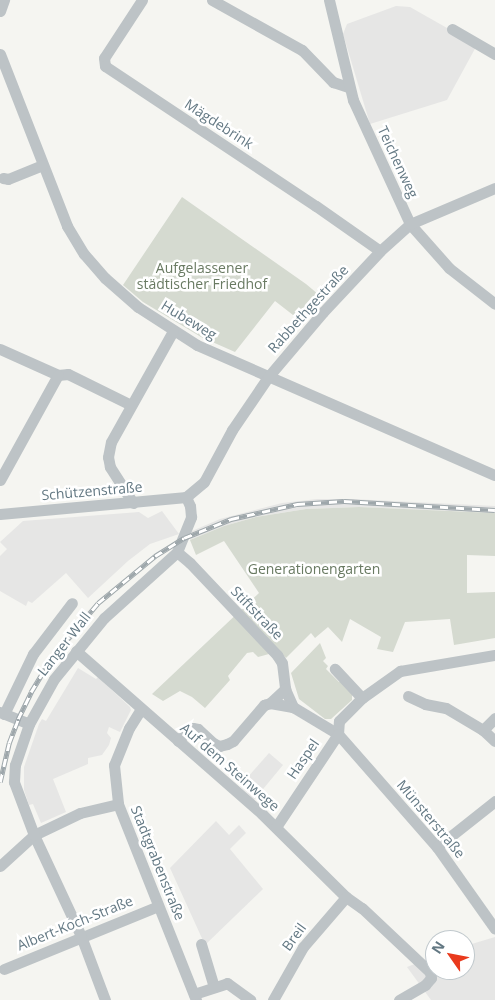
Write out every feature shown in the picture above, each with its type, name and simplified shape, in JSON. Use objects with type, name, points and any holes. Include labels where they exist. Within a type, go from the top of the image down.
[{"type":"street","points":[[0,11],[4,0]]},
{"type":"street","name":"Mägdebrink","points":[[142,0],[104,58],[105,66],[316,206],[380,251]]},
{"type":"street","name":"Teichenweg","points":[[329,0],[348,87],[410,224],[449,268],[495,304]]},
{"type":"street","points":[[214,1],[302,50],[333,82],[348,87]]},
{"type":"street","points":[[452,29],[495,54]]},
{"type":"street","name":"Hubeweg","points":[[0,54],[66,226],[84,254],[105,278],[138,306],[173,331],[197,345],[495,475]]},
{"type":"street","points":[[1,179],[8,179],[42,165]]},
{"type":"street","name":"Rabbethgestraße","points":[[186,497],[204,482],[232,430],[268,376],[323,312],[380,251],[410,224],[495,188]]},
{"type":"street","points":[[132,503],[110,467],[108,457],[111,442],[173,331]]},
{"type":"street","points":[[0,349],[58,375],[68,374],[130,405]]},
{"type":"street","points":[[0,480],[58,375]]},
{"type":"street","name":"Schützenstraße","points":[[0,514],[186,497]]},
{"type":"street","name":"Langer Wall","points":[[106,1000],[81,936],[34,835],[14,782],[15,765],[29,724],[54,679],[104,618],[177,552],[190,517],[190,506],[186,497]]},
{"type":"street","name":"Stiftstraße","points":[[177,552],[190,563],[277,655],[282,664],[285,689],[293,707]]},
{"type":"street","points":[[29,724],[2,713],[33,654],[72,603]]},
{"type":"street","name":"Auf dem Steinwege","points":[[76,651],[276,827],[346,897],[362,908],[430,972],[431,978],[425,985],[399,1000]]},
{"type":"street","name":"Haspel","points":[[276,827],[338,734],[339,721],[362,698],[400,671],[495,655]]},
{"type":"street","points":[[335,669],[362,698]]},
{"type":"street","points":[[270,704],[285,689]]},
{"type":"street","points":[[408,696],[425,704],[446,708],[483,730],[495,741]]},
{"type":"street","points":[[178,742],[188,730],[193,728],[198,729],[213,743],[220,746],[227,744],[238,736],[264,705],[293,707]]},
{"type":"street","name":"Münsterstraße","points":[[293,707],[338,734],[437,846],[495,929]]},
{"type":"street","name":"Stadtgrabenstraße","points":[[140,709],[129,728],[114,765],[118,804],[195,997]]},
{"type":"street","points":[[483,730],[495,718]]},
{"type":"street","points":[[437,846],[495,801]]},
{"type":"street","points":[[0,866],[34,835],[80,813],[118,804]]},
{"type":"street","name":"Breil","points":[[273,1000],[302,948],[346,897]]},
{"type":"street","name":"Albert-Koch-Straße","points":[[4,969],[158,906]]},
{"type":"street","points":[[201,944],[214,987]]},
{"type":"street","points":[[195,997],[214,987],[227,983],[250,1000]]},
{"type":"shaded area","points":[[396,6],[410,7],[477,45],[447,100],[370,124],[343,34],[347,24]]},
{"type":"shaded area","points":[[317,499],[495,506],[495,513],[359,507],[306,509],[256,517],[224,526],[190,540],[192,531],[220,519],[282,503]]},
{"type":"shaded area","points":[[162,511],[179,534],[150,544],[128,561],[88,598],[66,573],[32,603],[28,601],[26,606],[0,591],[0,556],[7,549],[0,542],[23,521],[139,512],[148,518]]},
{"type":"shaded area","points":[[78,668],[96,679],[98,677],[131,710],[120,732],[109,727],[107,733],[111,738],[109,745],[102,755],[88,758],[88,764],[53,779],[66,812],[41,823],[33,804],[29,805],[24,790],[24,767],[39,724],[42,719],[46,721]]},
{"type":"shaded area","points":[[269,753],[283,765],[254,800],[240,786]]},
{"type":"shaded area","points":[[216,821],[229,835],[239,825],[246,833],[230,849],[263,889],[205,945],[170,868]]},
{"type":"shaded area","points":[[495,937],[495,1000],[431,1000],[407,967],[425,960],[425,980],[475,980],[475,943]]},
{"type":"green space","name":"Aufgelassener städtischer Friedhof","points":[[182,197],[306,284],[324,299],[302,322],[275,301],[235,352],[201,337],[143,302],[123,285]]},
{"type":"green space","name":"Generationengarten","points":[[359,507],[495,513],[495,556],[467,555],[467,593],[495,592],[495,638],[454,645],[450,619],[405,622],[393,652],[377,649],[381,637],[350,619],[342,642],[328,627],[315,638],[311,633],[286,658],[274,645],[269,654],[258,657],[253,652],[247,653],[228,676],[230,680],[205,708],[192,697],[180,691],[163,701],[152,694],[259,593],[224,541],[196,555],[190,540],[224,526],[256,517],[306,509]]},
{"type":"green space","points":[[320,643],[326,658],[323,661],[328,666],[326,669],[339,682],[344,682],[352,693],[352,700],[331,719],[325,719],[299,699],[291,673]]},
{"type":"railway","points":[[0,782],[9,743],[18,719],[31,692],[51,659],[98,603],[155,556],[184,538],[231,519],[297,504],[344,501],[495,510]]}]
